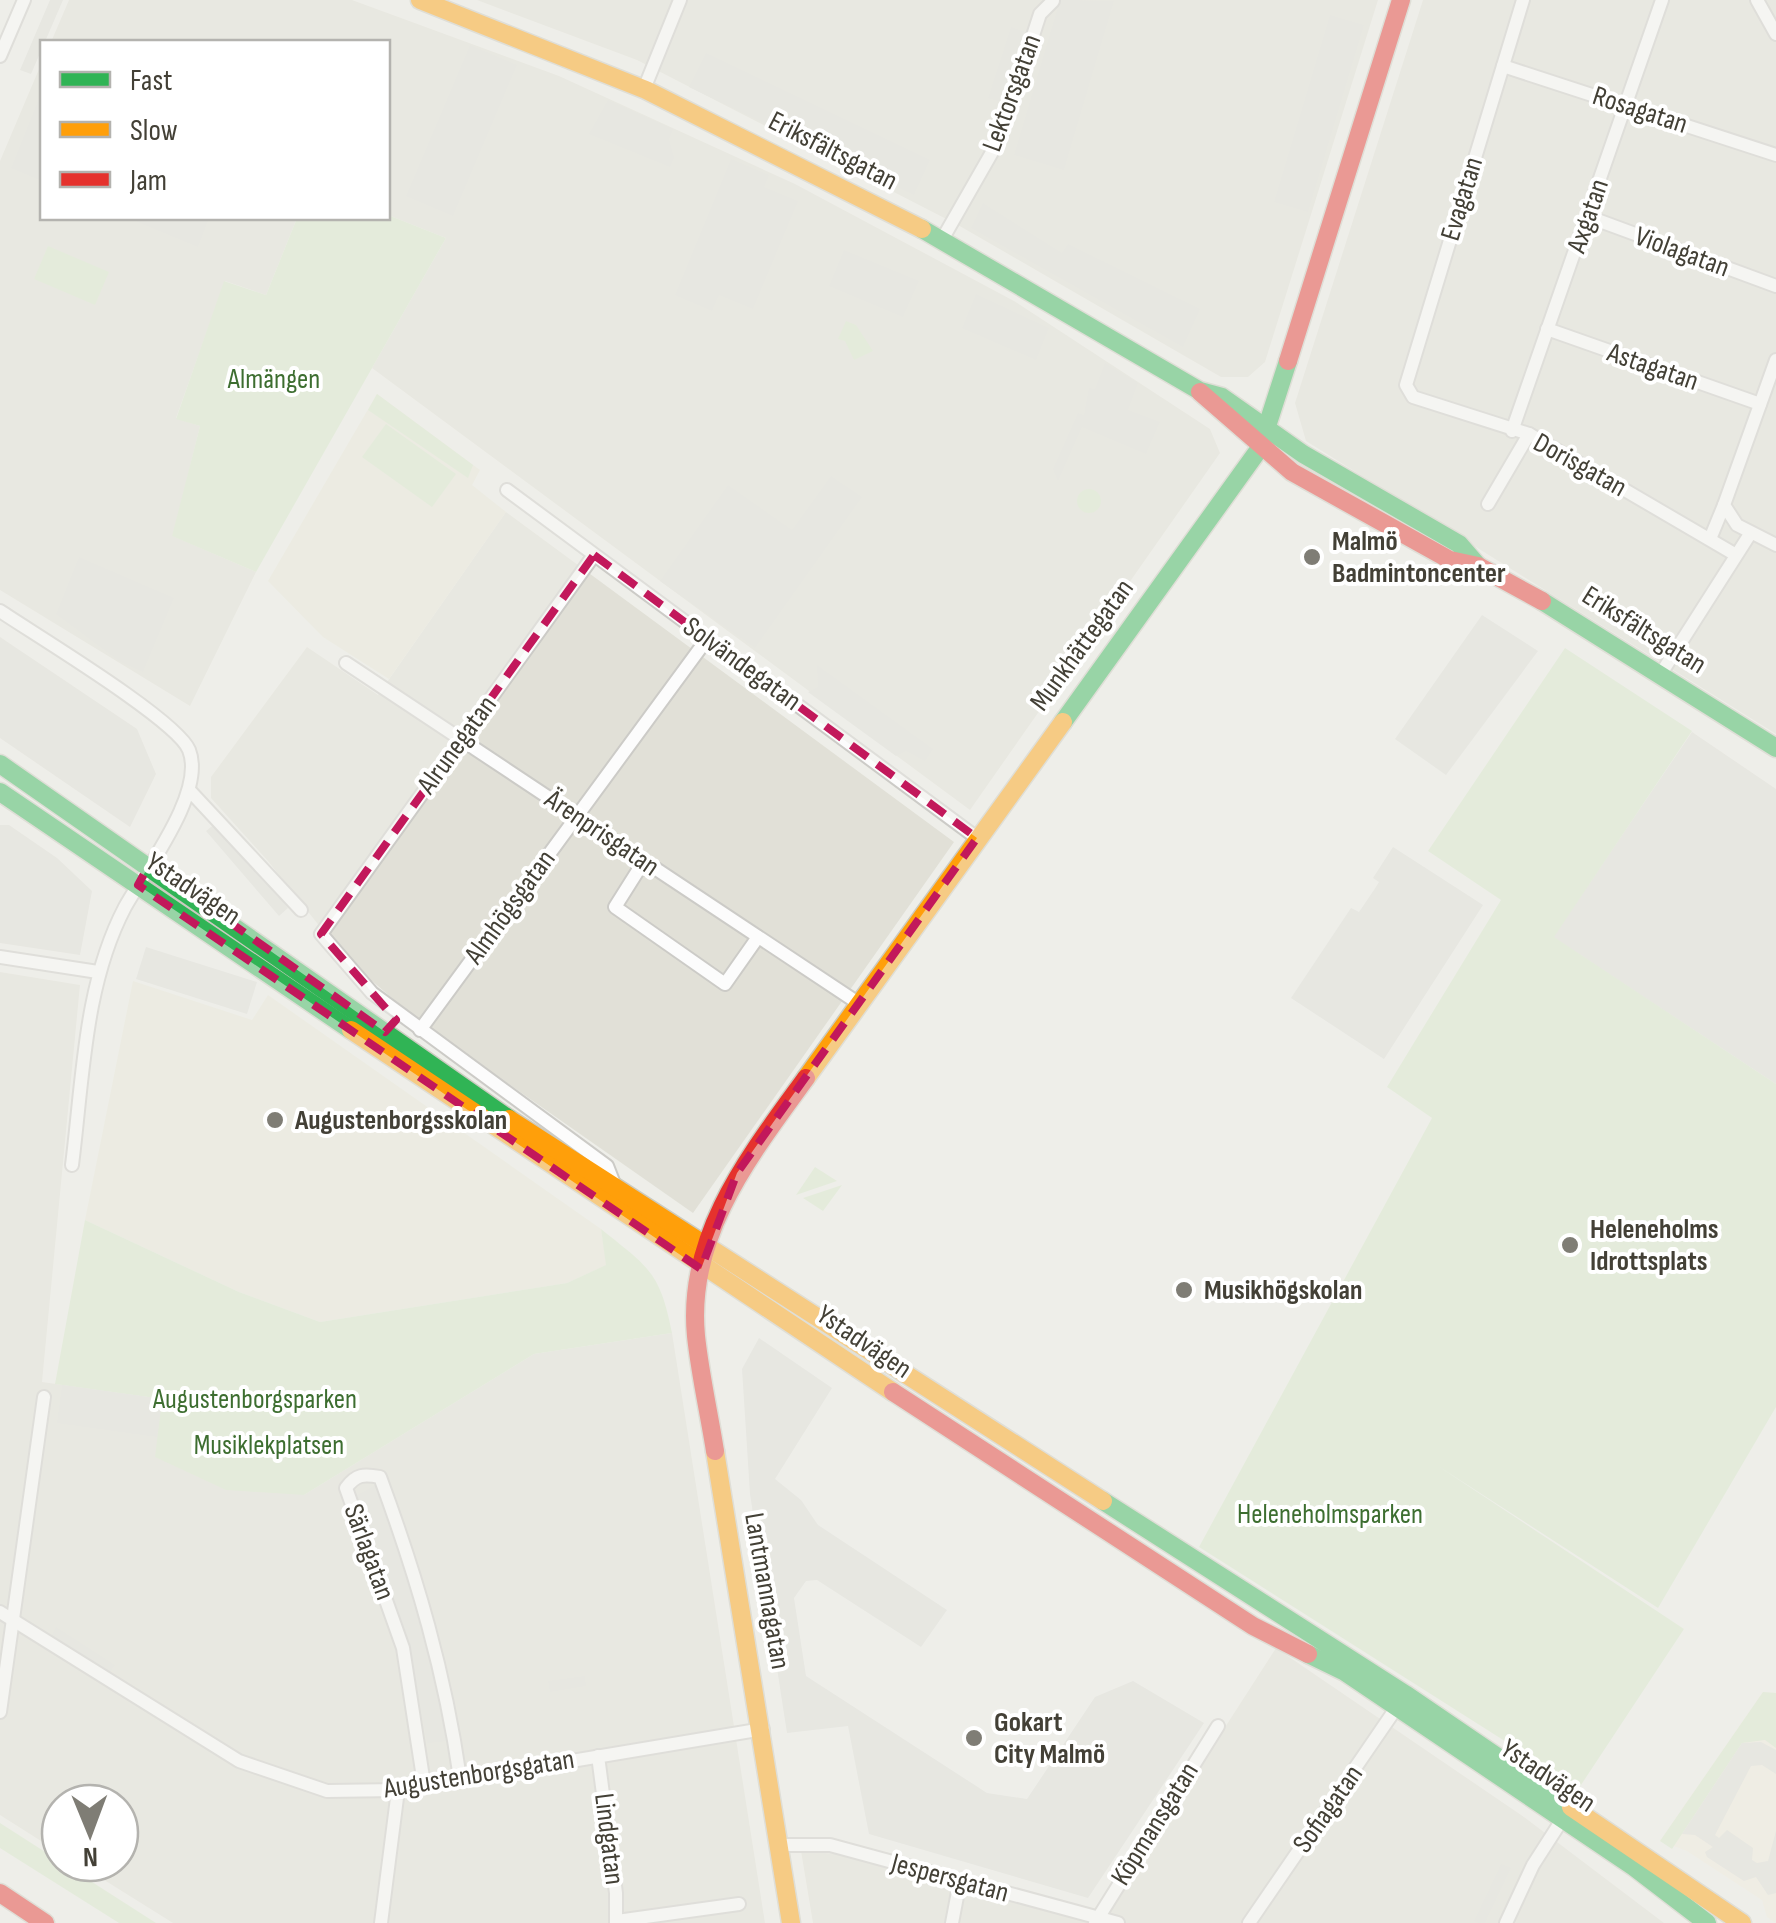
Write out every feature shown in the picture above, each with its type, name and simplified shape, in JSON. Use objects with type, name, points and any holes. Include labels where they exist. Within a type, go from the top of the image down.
[{"type":"main road","name":"Eriksfältsgatan","points":[[420,0],[644,89],[802,164],[943,238],[1200,392],[1292,472],[1433,551],[1478,566],[1662,672],[1776,748]]},
{"type":"main road","name":"Munkhättegatan","points":[[701,1269],[737,1173],[1260,448],[1401,0]]},
{"type":"main road","name":"Eriksfältsgatan","points":[[1200,392],[1222,397],[1460,544],[1478,566]]},
{"type":"main road","name":"Ystadvägen","points":[[0,764],[540,1140],[1401,1700],[1566,1812],[1742,1923]]},
{"type":"main road","name":"Ystadvägen","points":[[0,792],[701,1269],[1253,1626],[1310,1651],[1401,1700]]},
{"type":"main road","name":"Lantmannagatan","points":[[701,1269],[694,1305],[696,1334],[792,1923]]},
{"type":"main road","name":"Ystadvägen","points":[[1566,1812],[1707,1923]]},
{"type":"main road","points":[[0,1892],[45,1923]]},
{"type":"street","points":[[0,56],[24,0]]},
{"type":"street","points":[[644,89],[680,0]]},
{"type":"street","name":"Evagatan","points":[[1413,397],[1406,385],[1407,374],[1524,0]]},
{"type":"street","name":"Axgatan","points":[[1512,430],[1662,0]]},
{"type":"street","points":[[1757,0],[1776,34]]},
{"type":"street","name":"Lektorsgatan","points":[[943,238],[999,140],[1040,14],[1053,2]]},
{"type":"street","name":"Rosagatan","points":[[1503,66],[1776,155]]},
{"type":"street","name":"Violagatan","points":[[1589,217],[1776,286]]},
{"type":"street","name":"Astagatan","points":[[1546,330],[1760,404]]},
{"type":"street","points":[[1710,539],[1776,360]]},
{"type":"street","name":"Dorisgatan","points":[[1413,397],[1530,434],[1736,555]]},
{"type":"street","points":[[1488,504],[1530,434]]},
{"type":"street","name":"Solvändegatan","points":[[506,490],[977,838]]},
{"type":"street","points":[[1724,505],[1737,526],[1776,545]]},
{"type":"street","points":[[1662,672],[1750,534]]},
{"type":"street","name":"Alrunegatan","points":[[321,934],[594,555]]},
{"type":"street","points":[[0,611],[148,712],[186,744],[193,768],[190,791],[138,885],[98,972],[72,1165]]},
{"type":"street","name":"Almhögsgatan","points":[[420,1030],[707,639]]},
{"type":"street","name":"Ärenprisgatan","points":[[346,663],[858,1003]]},
{"type":"street","points":[[190,791],[301,910]]},
{"type":"street","points":[[644,862],[615,907],[725,984],[758,938]]},
{"type":"street","name":"Ystadvägen","points":[[321,934],[372,993],[607,1166],[616,1188]]},
{"type":"street","points":[[0,957],[98,972]]},
{"type":"street","points":[[0,1712],[44,1397]]},
{"type":"street","name":"Särlagatan","points":[[424,1784],[402,1648],[346,1488],[352,1478],[365,1474],[380,1477],[419,1584],[450,1712],[460,1778]]},
{"type":"street","name":"Augustenborgsgatan","points":[[0,1612],[239,1762],[327,1791],[398,1790],[763,1729]]},
{"type":"street","name":"Sofiagatan","points":[[1250,1923],[1401,1700]]},
{"type":"street","name":"Köpmansgatan","points":[[1096,1920],[1218,1726]]},
{"type":"street","name":"Lindgatan","points":[[598,1756],[616,1922]]},
{"type":"street","points":[[380,1923],[398,1790]]},
{"type":"street","points":[[1506,1923],[1566,1812]]},
{"type":"street","name":"Jespersgatan","points":[[780,1845],[830,1845],[1118,1923]]},
{"type":"street","points":[[952,1923],[960,1881]]},
{"type":"street","points":[[616,1922],[739,1904]]},
{"type":"highlighted area","points":[[594,555],[977,838],[737,1173],[701,1269],[138,885],[149,865],[385,1032],[396,1020],[321,934]]},
{"type":"shaded area","points":[[50,0],[63,0],[46,40],[40,40],[40,53],[31,74],[20,70]]},
{"type":"shaded area","points":[[69,0],[352,0],[559,76],[795,184],[1014,301],[1210,429],[1220,453],[970,810],[372,368],[446,238],[390,216],[390,40],[52,40]]},
{"type":"shaded area","points":[[477,0],[1378,0],[1265,362],[1248,377],[1221,377],[958,225],[637,60]]},
{"type":"shaded area","points":[[1060,0],[1114,1],[1064,170],[1014,155]]},
{"type":"shaded area","points":[[1423,0],[1776,0],[1776,734],[1306,441],[1295,403]]},
{"type":"shaded area","points":[[1330,15],[1364,25],[1308,212],[1274,202]]},
{"type":"shaded area","points":[[1011,27],[1025,32],[1002,102],[988,98]]},
{"type":"shaded area","points":[[470,45],[517,65],[453,216],[406,196]]},
{"type":"shaded area","points":[[706,53],[930,160],[914,195],[689,87]]},
{"type":"shaded area","points":[[40,67],[40,220],[296,220],[266,295],[225,281],[176,418],[200,426],[173,536],[256,572],[190,706],[0,590],[0,161]]},
{"type":"shaded area","points":[[39,98],[40,180],[11,168]]},
{"type":"shaded area","points":[[608,100],[673,129],[669,139],[674,158],[670,167],[589,134]]},
{"type":"shaded area","points":[[731,159],[769,175],[764,187],[798,201],[753,309],[719,295],[712,311],[675,295]]},
{"type":"shaded area","points":[[983,203],[1062,253],[1068,244],[1200,309],[1183,347],[971,228]]},
{"type":"shaded area","points":[[133,220],[208,220],[198,247]]},
{"type":"shaded area","points":[[844,250],[919,281],[903,317],[829,286]]},
{"type":"shaded area","points":[[976,294],[1049,328],[1036,360],[962,328]]},
{"type":"shaded area","points":[[1105,363],[1138,383],[1128,410],[1160,422],[1146,454],[1082,427],[1058,481],[1053,469],[1078,413],[1084,415],[1089,388],[1095,389]]},
{"type":"shaded area","points":[[377,394],[480,470],[472,485],[506,512],[389,679],[323,637],[268,581]]},
{"type":"shaded area","points":[[831,476],[862,497],[755,648],[660,581],[728,485],[792,530]]},
{"type":"shaded area","points":[[506,512],[954,842],[693,1213],[420,1022],[343,956],[268,861],[211,798],[211,777],[307,647],[378,695]]},
{"type":"shaded area","points":[[79,557],[174,598],[143,672],[119,661],[56,614]]},
{"type":"shaded area","points":[[1482,615],[1538,651],[1446,775],[1395,739]]},
{"type":"shaded area","points":[[0,637],[137,729],[156,774],[130,827],[0,738]]},
{"type":"shaded area","points":[[817,665],[933,749],[925,761],[906,751],[896,756],[808,692],[818,687]]},
{"type":"shaded area","points":[[1692,732],[1776,789],[1776,1084],[1553,937]]},
{"type":"shaded area","points":[[216,823],[288,908],[279,916],[206,831]]},
{"type":"shaded area","points":[[0,825],[9,825],[57,858],[92,891],[80,955],[0,943]]},
{"type":"shaded area","points":[[1393,847],[1483,905],[1384,1059],[1291,998],[1351,908],[1359,912],[1374,890],[1379,882],[1373,878]]},
{"type":"shaded area","points":[[146,947],[257,982],[247,1014],[136,979]]},
{"type":"shaded area","points":[[0,972],[80,985],[42,1382],[162,1399],[304,1495],[534,1354],[672,1333],[765,1923],[173,1923],[109,1883],[140,1883],[140,1783],[40,1783],[40,1840],[0,1815]]},
{"type":"shaded area","name":"Augustenborgsskolan","points":[[133,981],[252,1020],[268,995],[601,1229],[607,1265],[567,1283],[320,1322],[239,1292],[85,1220]]},
{"type":"shaded area","points":[[759,1338],[832,1388],[775,1479],[801,1500],[818,1525],[947,1610],[921,1647],[817,1580],[806,1581],[794,1598],[806,1676],[987,1793],[1027,1799],[1095,1697],[1133,1681],[1204,1723],[1088,1898],[869,1834],[848,1726],[787,1733],[750,1494],[742,1369]]},
{"type":"shaded area","points":[[62,1385],[162,1399],[157,1437],[57,1423]]},
{"type":"shaded area","points":[[376,1485],[432,1644],[450,1741],[427,1743],[409,1646],[357,1495]]},
{"type":"shaded area","points":[[56,1627],[115,1665],[109,1673],[51,1636]]},
{"type":"shaded area","points":[[1276,1648],[1524,1817],[1664,1923],[1099,1923]]},
{"type":"shaded area","points":[[585,1676],[586,1686],[550,1692],[548,1681]]},
{"type":"shaded area","points":[[1763,1692],[1776,1693],[1776,1923],[1767,1917],[1762,1900],[1687,1851],[1660,1841]]},
{"type":"shaded area","points":[[1761,1742],[1776,1750],[1776,1774],[1762,1765],[1751,1766],[1715,1835],[1719,1838],[1727,1830],[1753,1848],[1752,1860],[1757,1863],[1768,1861],[1776,1831],[1776,1893],[1768,1895],[1756,1877],[1744,1881],[1707,1857],[1705,1852],[1713,1847],[1695,1835],[1682,1834],[1742,1743]]},
{"type":"shaded area","points":[[801,1851],[850,1855],[1099,1923],[813,1923]]},
{"type":"shaded area","points":[[1501,1864],[1511,1868],[1485,1923],[1474,1921]]},
{"type":"green space","name":"Almängen","points":[[390,216],[446,238],[256,572],[172,536],[200,426],[176,419],[224,281],[266,295],[296,220],[390,220]]},
{"type":"green space","points":[[48,246],[109,272],[95,305],[34,279]]},
{"type":"green space","points":[[846,321],[856,325],[873,351],[854,360],[845,341],[838,339]]},
{"type":"green space","points":[[377,394],[473,465],[468,478],[368,410]]},
{"type":"green space","points":[[386,424],[456,474],[432,507],[362,457]]},
{"type":"green space","points":[[1089,489],[1101,501],[1089,513],[1077,501]]},
{"type":"green space","name":"Heleneholms Idrottsplats","points":[[1565,648],[1692,731],[1554,937],[1776,1084],[1776,1407],[1658,1608],[1438,1466],[1684,1629],[1579,1788],[1199,1547],[1432,1118],[1387,1087],[1501,900],[1428,851]]},
{"type":"green space","points":[[815,1167],[837,1181],[796,1195]]},
{"type":"green space","points":[[842,1185],[823,1211],[803,1198]]},
{"type":"green space","name":"Augustenborgsparken","points":[[85,1220],[239,1292],[320,1322],[567,1283],[606,1265],[601,1229],[650,1272],[662,1296],[672,1333],[534,1354],[304,1495],[226,1490],[155,1457],[162,1399],[55,1384]]},
{"type":"green space","points":[[1763,1692],[1776,1693],[1776,1748],[1765,1740],[1742,1743],[1672,1849],[1660,1841]]},
{"type":"green space","points":[[0,1823],[40,1849],[40,1873],[0,1848]]},
{"type":"green space","points":[[56,1883],[94,1883],[156,1923],[119,1923]]},
{"type":"traffic: fast","points":[[922,229],[1200,391],[1222,397],[1303,454],[1459,544],[1478,566]]},
{"type":"traffic: fast","points":[[1063,722],[1260,448],[1288,361]]},
{"type":"traffic: fast","points":[[1542,601],[1776,748]]},
{"type":"traffic: fast","points":[[0,764],[509,1119]]},
{"type":"traffic: fast","points":[[0,792],[351,1030]]},
{"type":"traffic: fast","points":[[1103,1501],[1405,1694],[1571,1807]]},
{"type":"traffic: fast","points":[[1308,1654],[1345,1672],[1634,1867],[1707,1923]]},
{"type":"traffic: slow","points":[[420,0],[646,90],[922,229]]},
{"type":"traffic: slow","points":[[806,1078],[1063,722]]},
{"type":"traffic: slow","points":[[351,1030],[893,1392]]},
{"type":"traffic: slow","points":[[509,1119],[1103,1501]]},
{"type":"traffic: slow","points":[[715,1451],[791,1923]]},
{"type":"traffic: slow","points":[[1571,1807],[1742,1923]]},
{"type":"traffic: jam","points":[[1288,361],[1401,0]]},
{"type":"traffic: jam","points":[[1200,392],[1292,472],[1450,560],[1478,566],[1542,601]]},
{"type":"traffic: jam","points":[[715,1451],[696,1336],[701,1264],[712,1230],[744,1166],[806,1078]]},
{"type":"traffic: jam","points":[[893,1392],[1253,1626],[1308,1654]]},
{"type":"traffic: jam","points":[[0,1893],[45,1923]]},
{"type":"place","name":"Malmö Badmintoncenter","points":[[1312,557]]},
{"type":"place","name":"Augustenborgsskolan","points":[[275,1120]]},
{"type":"place","name":"Heleneholms Idrottsplats","points":[[1570,1245]]},
{"type":"place","name":"Musikhögskolan","points":[[1184,1290]]},
{"type":"place","name":"Gokart City Malmö","points":[[974,1738]]},
{"type":"park label","name":"Musiklekplatsen","points":[[269,1445]]},
{"type":"park label","name":"Heleneholmsparken","points":[[1330,1514]]}]
